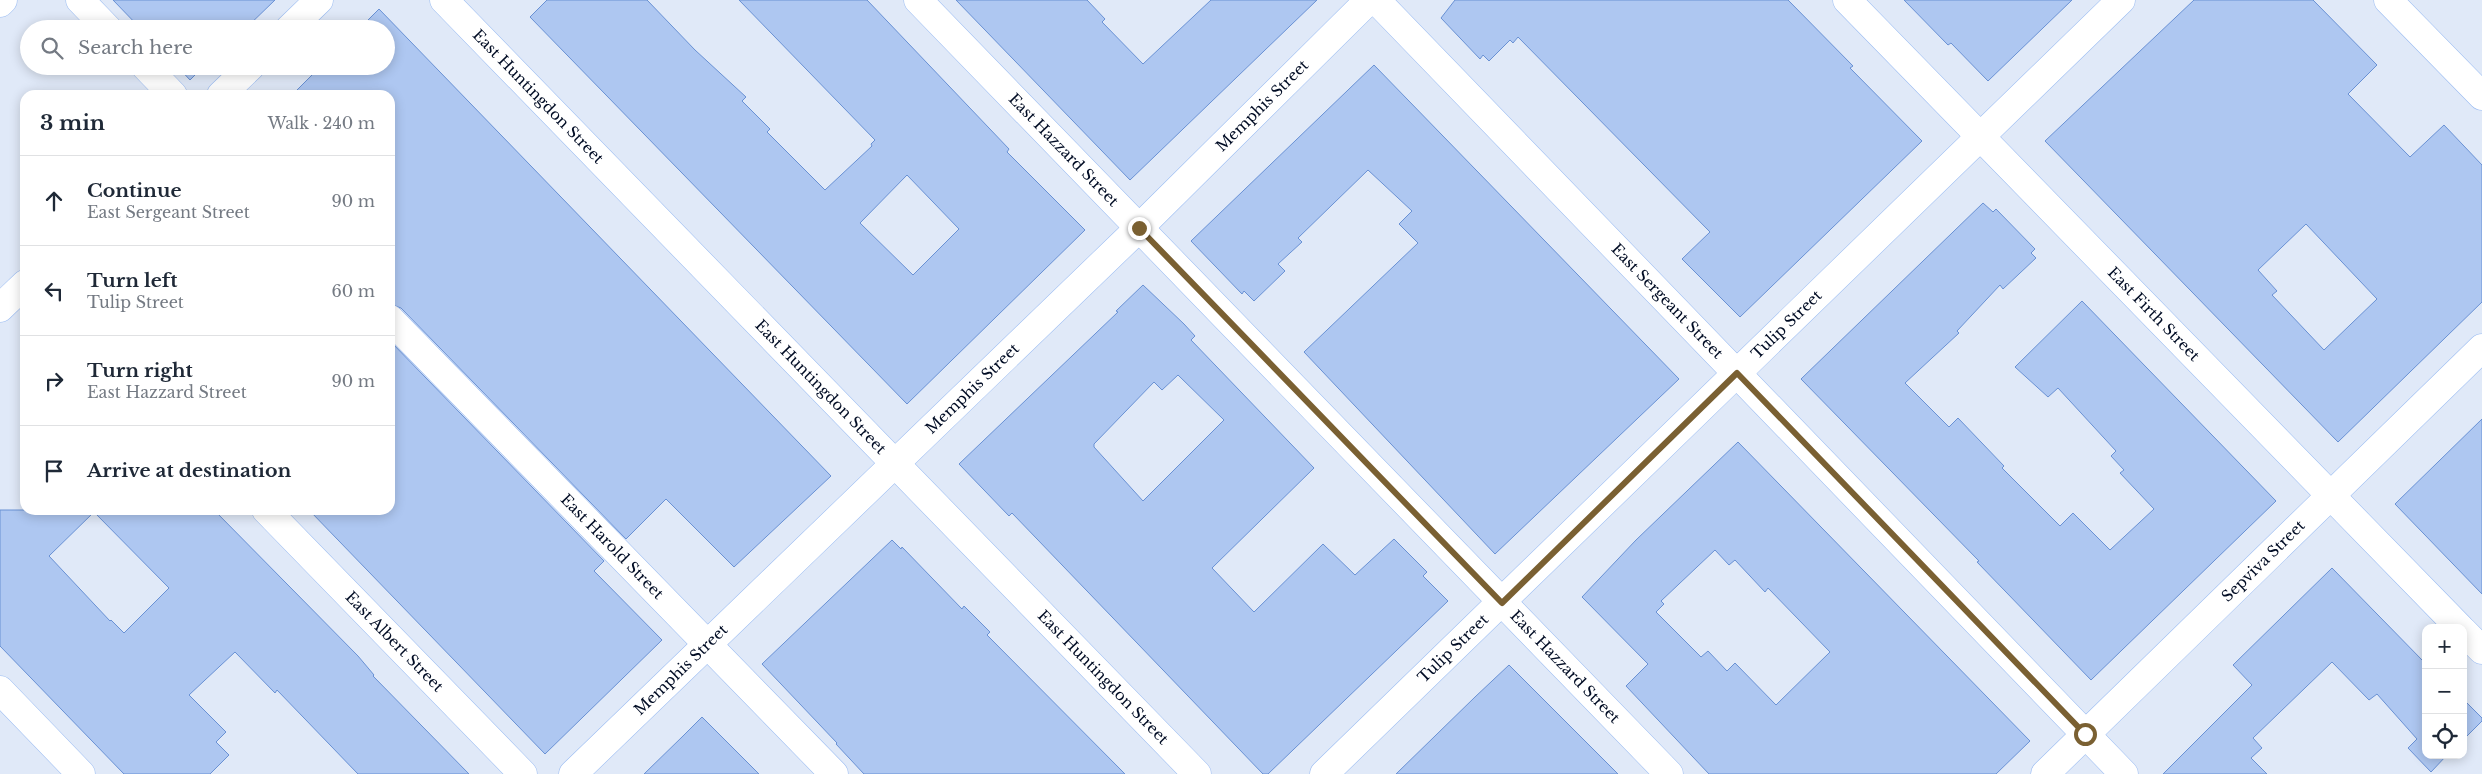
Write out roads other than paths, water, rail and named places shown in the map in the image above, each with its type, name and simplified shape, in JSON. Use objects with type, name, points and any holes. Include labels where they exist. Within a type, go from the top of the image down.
[{"type":"street","points":[[0,3],[3,0]]},
{"type":"street","points":[[80,0],[99,20]]},
{"type":"street","points":[[298,20],[319,0]]},
{"type":"street","name":"East Huntingdon Street","points":[[444,0],[1197,774]]},
{"type":"street","name":"East Hazzard Street","points":[[918,0],[1669,774]]},
{"type":"street","name":"Memphis Street","points":[[573,774],[1139,228],[1369,0]]},
{"type":"street","name":"East Sergeant Street","points":[[1376,0],[2124,774]]},
{"type":"street","name":"East Firth Street","points":[[1847,0],[2456,624]]},
{"type":"street","name":"Tulip Street","points":[[1324,774],[2121,0]]},
{"type":"street","points":[[2388,0],[2482,96]]},
{"type":"street","points":[[154,75],[168,90]]},
{"type":"street","points":[[226,90],[242,75]]},
{"type":"street","points":[[0,308],[20,289]]},
{"type":"street","name":"East Harold Street","points":[[395,324],[706,645],[834,774]]},
{"type":"street","name":"Sepviva Street","points":[[2044,774],[2482,348]]},
{"type":"street","name":"East Albert Street","points":[[271,515],[523,774]]},
{"type":"street","points":[[2467,635],[2482,650]]},
{"type":"street","points":[[0,690],[81,774]]}]
